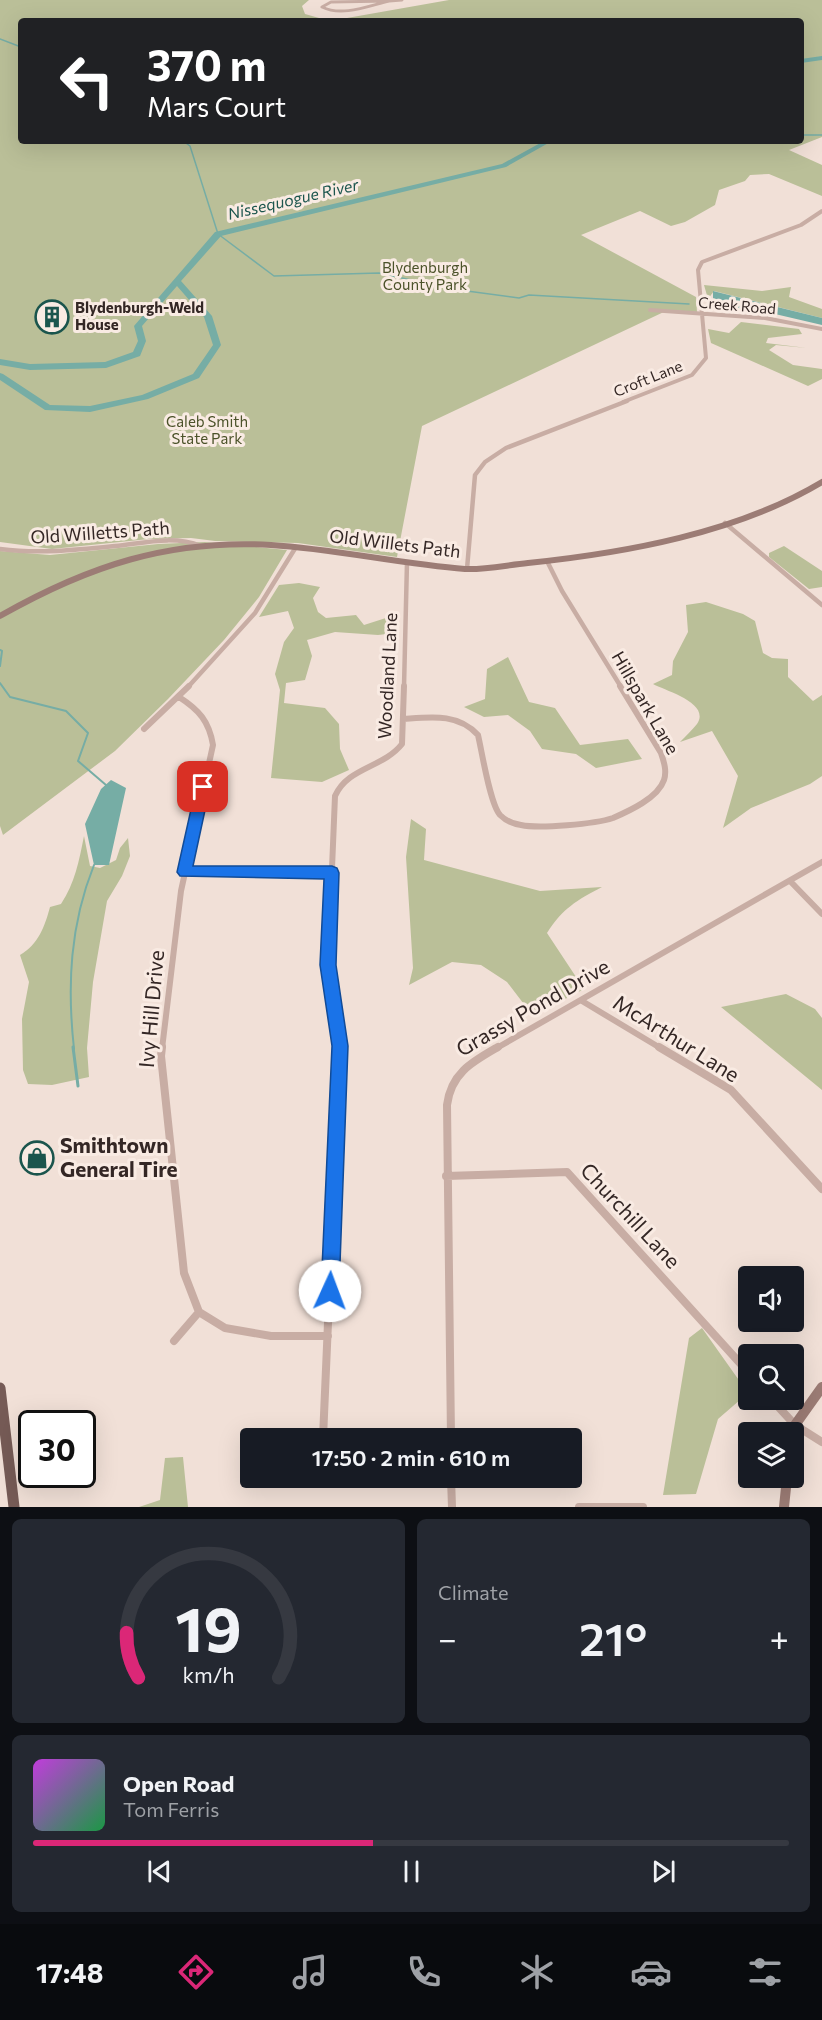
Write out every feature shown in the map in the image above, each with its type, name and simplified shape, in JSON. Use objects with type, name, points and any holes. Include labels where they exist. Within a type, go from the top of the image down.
[{"type":"main road","name":"Old Willets Path","points":[[0,616],[46,590],[98,568],[151,554],[201,546],[245,544],[296,547],[467,569],[547,561],[657,545],[789,500],[822,482]]},
{"type":"main road","points":[[799,1422],[822,1387]]},
{"type":"main road","points":[[0,1388],[14,1507]]},
{"type":"main road","points":[[784,1507],[786,1488]]},
{"type":"street","points":[[389,1],[338,12],[328,11],[322,7],[331,2],[402,0]]},
{"type":"street","name":"Croft Lane","points":[[467,569],[475,475],[481,465],[493,454],[506,448],[692,375],[706,358],[698,270],[702,261],[801,225],[822,211]]},
{"type":"street","name":"Creek Road","points":[[650,310],[765,318],[822,329]]},
{"type":"street","points":[[725,523],[822,605]]},
{"type":"street","name":"Old Willetts Path","points":[[0,549],[60,551],[161,541],[193,542],[201,546]]},
{"type":"street","points":[[144,729],[178,697],[255,613],[296,547]]},
{"type":"street","name":"Hillspark Lane","points":[[404,719],[446,718],[462,720],[472,726],[478,735],[496,809],[502,818],[512,823],[523,826],[612,818],[654,795],[666,775],[666,764],[661,753],[562,591],[547,561]]},
{"type":"street","name":"Woodland Lane","points":[[323,1428],[340,1046],[328,965],[337,788],[345,779],[399,750],[402,744],[407,562]]},
{"type":"street","name":"Ivy Hill Drive","points":[[178,697],[206,717],[211,727],[213,745],[185,872],[160,1056],[184,1273],[199,1312]]},
{"type":"street","name":"Grassy Pond Drive","points":[[451,1428],[446,1176],[447,1091],[458,1073],[470,1063],[822,862]]},
{"type":"street","points":[[185,872],[332,873]]},
{"type":"street","points":[[790,881],[822,914]]},
{"type":"street","name":"McArthur Lane","points":[[582,1001],[731,1090],[822,1189]]},
{"type":"street","name":"Churchill Lane","points":[[446,1176],[567,1172],[738,1361]]},
{"type":"street","points":[[174,1341],[199,1312],[225,1328],[271,1336],[328,1336]]},
{"type":"street","points":[[804,1434],[822,1442]]},
{"type":"street","points":[[451,1488],[452,1507]]},
{"type":"street","points":[[579,1507],[643,1507]]},
{"type":"green space","name":"Blydenburgh County Park","points":[[0,0],[309,0],[302,6],[305,14],[319,18],[18,18],[18,144],[804,144],[804,18],[347,18],[449,0],[822,0],[822,137],[789,150],[822,165],[822,196],[769,174],[750,175],[745,181],[719,190],[715,205],[685,222],[671,226],[640,211],[581,235],[696,297],[697,312],[668,310],[422,426],[397,557],[298,543],[215,541],[191,538],[149,539],[52,549],[0,542]]},
{"type":"green space","points":[[704,285],[762,291],[791,287],[789,297],[822,309],[822,318],[714,291],[708,299]]},
{"type":"green space","points":[[741,322],[799,329],[802,334],[768,338],[766,343],[807,348],[776,345],[769,350],[793,365],[822,369],[822,379],[808,386],[711,343],[708,329],[729,333]]},
{"type":"green space","points":[[205,542],[287,550],[259,597],[224,640],[168,699],[115,751],[3,835],[0,826],[0,551],[50,555],[158,544]]},
{"type":"green space","points":[[784,546],[822,571],[822,587],[809,589],[769,557],[769,553]]},
{"type":"green space","points":[[299,583],[320,587],[313,598],[318,612],[326,618],[356,615],[364,625],[389,617],[395,633],[378,635],[335,632],[307,640],[312,656],[305,680],[286,683],[284,703],[325,708],[339,724],[340,749],[349,770],[322,782],[271,778],[280,690],[275,674],[284,642],[294,628],[288,611],[259,617],[279,585]]},
{"type":"green space","points":[[706,602],[743,614],[755,621],[763,653],[772,658],[788,659],[788,677],[813,701],[822,695],[822,776],[810,784],[751,808],[723,828],[738,776],[712,731],[680,742],[697,724],[700,717],[698,710],[685,699],[653,684],[672,675],[673,661],[688,632],[686,605]]},
{"type":"green space","points":[[508,657],[529,702],[555,708],[580,745],[628,739],[642,759],[596,768],[576,754],[542,749],[530,731],[508,715],[484,717],[464,707],[485,699],[487,669]]},
{"type":"green space","points":[[411,819],[426,829],[424,860],[540,891],[602,887],[571,906],[547,933],[584,989],[533,1016],[507,982],[481,965],[452,962],[409,985],[413,968],[406,857]]},
{"type":"green space","points":[[84,836],[90,866],[100,868],[116,860],[120,848],[128,838],[130,856],[122,876],[107,901],[93,982],[87,1048],[89,1077],[52,1085],[28,1084],[23,1070],[22,1019],[29,982],[20,955],[32,946],[40,934],[50,907],[61,904],[66,896],[76,872]]},
{"type":"green space","points":[[786,994],[815,1009],[822,1018],[822,1090],[721,1007]]},
{"type":"green space","points":[[702,1328],[738,1379],[738,1402],[718,1419],[696,1494],[663,1495],[689,1338]]},
{"type":"green space","points":[[183,1457],[188,1507],[139,1507],[160,1500],[165,1458]]},
{"type":"water","points":[[713,291],[822,318],[822,325],[775,314],[713,309]]},
{"type":"water","points":[[111,780],[126,788],[109,865],[94,865],[85,824],[101,789]]},
{"type":"waterway","points":[[0,39],[18,46]]},
{"type":"waterway","name":"Nissequogue River","points":[[804,61],[822,58]]},
{"type":"waterway","points":[[804,135],[822,135]]},
{"type":"waterway","points":[[187,144],[190,146],[218,234],[274,276],[379,273],[452,289],[519,298],[529,295],[689,304]]},
{"type":"waterway","name":"Nissequogue River","points":[[177,281],[218,234],[504,166],[544,144]]},
{"type":"waterway","name":"Nissequogue River","points":[[0,362],[30,367],[106,365],[137,354],[142,341],[138,326],[177,281]]},
{"type":"waterway","points":[[0,376],[48,408],[90,409],[145,397],[196,376],[217,345],[208,316],[177,281]]},
{"type":"waterway","points":[[0,650],[2,651],[0,666]]},
{"type":"waterway","points":[[0,683],[10,697],[66,711],[88,733],[78,761],[106,785]]},
{"type":"waterway","points":[[74,1049],[71,1002],[72,956],[80,910],[94,865]]},
{"type":"waterway","points":[[73,1047],[78,1086]]},
{"type":"place","name":"Blydenburgh-Weld House","points":[[52,317]]},
{"type":"place","name":"Smithtown General Tire","points":[[37,1158]]},
{"type":"route","points":[[203,787],[185,872],[332,873],[328,965],[340,1046],[330,1291]]},
{"type":"park label","name":"Caleb Smith State Park","points":[[207,430]]}]
